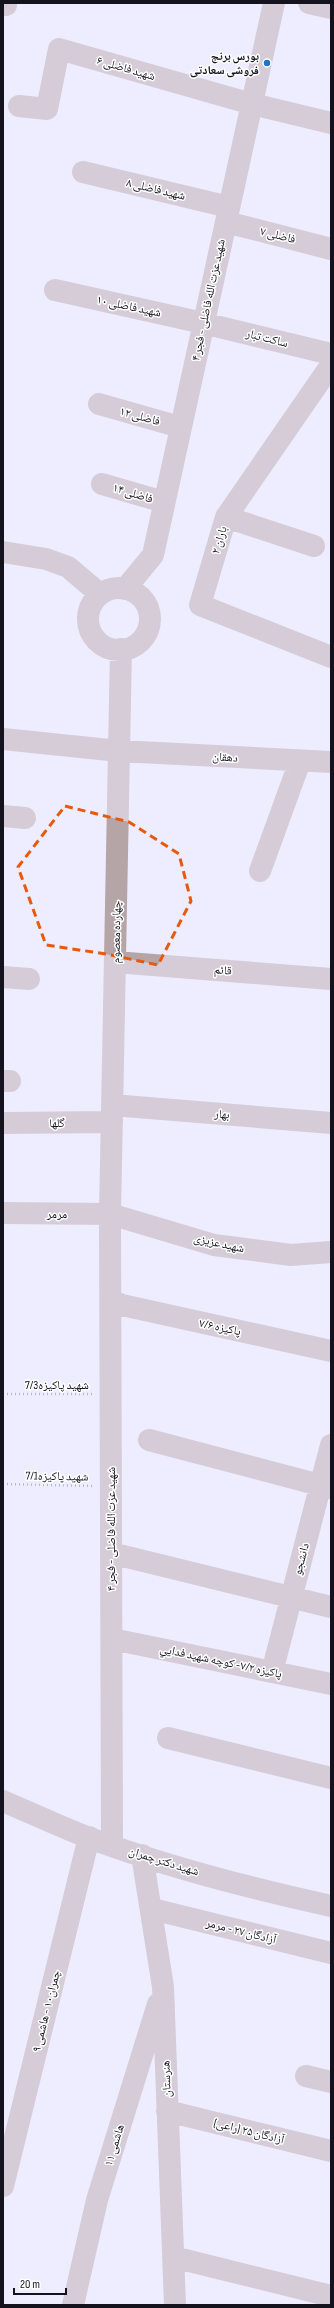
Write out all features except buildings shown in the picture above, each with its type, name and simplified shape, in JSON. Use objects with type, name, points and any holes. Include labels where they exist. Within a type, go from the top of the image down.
[{"type":"street","name":"شهید عزت الله فاضلی - فجر ۴","points":[[125,589],[152,555],[274,3]]},
{"type":"street","points":[[309,3],[331,8]]},
{"type":"street","name":"شهید فاضلی ۶","points":[[19,106],[47,109],[59,49],[252,104]]},
{"type":"street","points":[[252,104],[331,123]]},
{"type":"street","name":"شهید فاضلی ۸","points":[[83,172],[227,214]]},
{"type":"street","name":"فاضلی ۷","points":[[227,214],[331,249]]},
{"type":"street","name":"شهید فاضلی ۱۰","points":[[55,290],[203,323]]},
{"type":"street","name":"ساکت تبار","points":[[203,323],[331,354]]},
{"type":"street","name":"باران ۲","points":[[331,365],[226,517],[200,605],[331,657]]},
{"type":"street","name":"فاضلی ۱۲","points":[[99,404],[180,427]]},
{"type":"street","name":"فاضلی ۱۴","points":[[102,484],[164,502]]},
{"type":"street","points":[[226,517],[314,546]]},
{"type":"street","points":[[3,552],[46,559],[68,567],[100,594]]},
{"type":"street","points":[[110,589],[125,589],[135,592],[142,599],[149,616],[149,626],[139,642],[121,650],[102,644],[95,638],[90,630],[89,610],[100,594],[110,589]]},
{"type":"street","name":"چهارده معصوم","points":[[110,1214],[121,650]]},
{"type":"street","name":"دهقان","points":[[3,739],[119,751],[331,762]]},
{"type":"street","points":[[260,871],[300,761]]},
{"type":"street","points":[[3,816],[24,818]]},
{"type":"street","name":"قائم","points":[[115,962],[331,979]]},
{"type":"street","points":[[3,977],[29,979]]},
{"type":"street","name":"بهار","points":[[112,1113],[331,1123]]},
{"type":"street","name":"گلها","points":[[3,1124],[112,1113]]},
{"type":"street","name":"مرمر","points":[[3,1213],[110,1214]]},
{"type":"street","name":"شهید عزت الله فاضلی - فجر ۴","points":[[110,1214],[112,1845]]},
{"type":"street","name":"شهید عزیزی","points":[[110,1214],[214,1245],[290,1255],[331,1252]]},
{"type":"street","name":"پاکیزه ۷/۶","points":[[111,1300],[122,1305],[331,1351]]},
{"type":"street","points":[[150,1440],[326,1486]]},
{"type":"street","name":"دانشجو","points":[[272,1672],[291,1598],[326,1486],[331,1445]]},
{"type":"street","points":[[111,1553],[331,1607]]},
{"type":"street","name":"پاکیزه ۷/۲- كوچه شهيد فدايي","points":[[112,1639],[331,1684]]},
{"type":"street","points":[[168,1738],[331,1778]]},
{"type":"street","name":"شهید دکتر چمران","points":[[3,1801],[89,1837],[142,1855],[255,1889],[331,1906]]},
{"type":"street","name":"چمران۱۰ - هاشمی ۹","points":[[3,2186],[89,1837]]},
{"type":"street","name":"هنرستان","points":[[142,1855],[152,1909],[163,1987],[175,2305]]},
{"type":"street","name":"آزادگان ۲۷ - مرمر","points":[[152,1909],[331,1954]]},
{"type":"street","name":"هاشمی ۱۱","points":[[73,2305],[97,2200],[163,1987]]},
{"type":"street","points":[[306,2076],[331,2082]]},
{"type":"street","name":"آزادگان ۲۵ (راعی)","points":[[167,2111],[331,2151]]},
{"type":"street","points":[[172,2257],[331,2296]]},
{"type":"path","name":"شهید پاکیزه7/3","points":[[3,1394],[111,1394]]},
{"type":"path","name":"شهید پاکیزه7/1","points":[[3,1484],[111,1486]]},
{"type":"highlighted area","points":[[65,806],[129,822],[179,854],[191,901],[158,965],[106,954],[46,945],[18,867]]},
{"type":"place","name":"بورس برنج فروشی سعادتی","points":[[267,63]]}]
